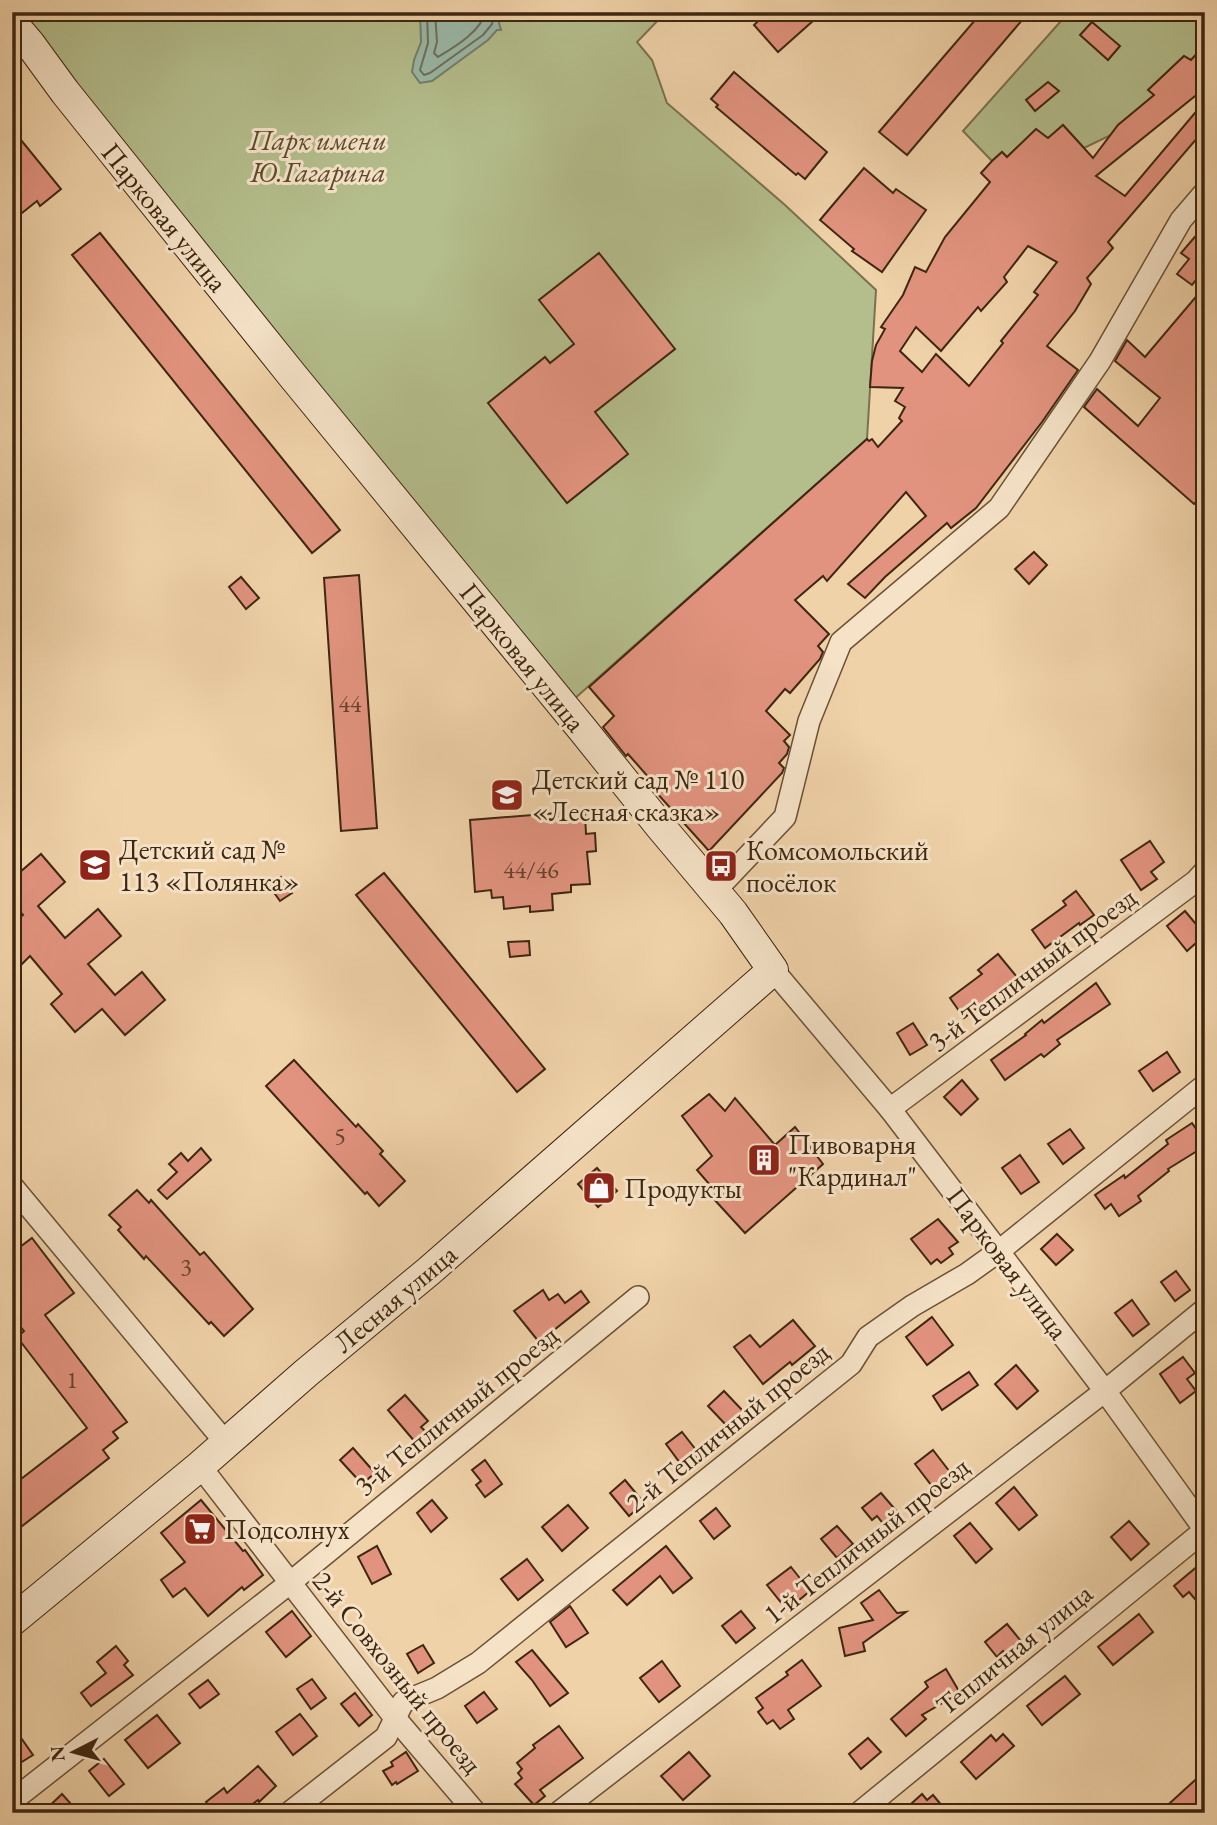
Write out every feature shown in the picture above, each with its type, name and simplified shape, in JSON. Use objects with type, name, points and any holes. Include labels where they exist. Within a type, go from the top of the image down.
[{"type":"street","name":"Парковая улица","points":[[12,23],[292,375],[733,913],[773,970],[890,1109],[1105,1391],[1205,1530]]},
{"type":"street","points":[[715,891],[785,817],[809,721],[841,642],[999,508],[1100,361],[1181,220],[1205,192]]},
{"type":"street","name":"3-й Тепличный проезд","points":[[890,1109],[1202,877]]},
{"type":"street","name":"Лесная улица","points":[[12,1621],[200,1466],[429,1271],[773,970]]},
{"type":"street","name":"2-й Тепличный проезд","points":[[289,1813],[386,1737],[403,1702],[437,1688],[478,1663],[851,1364],[868,1337],[999,1251],[1205,1085]]},
{"type":"street","points":[[12,1186],[226,1443]]},
{"type":"street","name":"3-й Тепличный проезд","points":[[12,1801],[290,1582],[638,1297]]},
{"type":"street","name":"1-й Тепличный проезд","points":[[558,1813],[1105,1391],[1205,1309]]},
{"type":"street","name":"2-й Совхозный проезд","points":[[200,1466],[395,1718],[476,1813]]},
{"type":"street","name":"Тепличная улица","points":[[859,1813],[1205,1530]]},
{"type":"green space","name":"Парк имени Ю.Гагарина","points":[[17,12],[666,12],[637,42],[652,60],[667,103],[785,205],[876,290],[867,439],[573,700]]},
{"type":"green space","points":[[1069,12],[1205,12],[1205,45],[1191,60],[1184,56],[1149,89],[1154,95],[1128,129],[1119,124],[1111,135],[1084,148],[1063,125],[1048,139],[1036,129],[1007,157],[1002,152],[992,161],[963,131]]},
{"type":"water","points":[[420,12],[501,12],[501,30],[497,30],[488,40],[432,81],[420,83],[412,72],[421,42]]},
{"type":"building","points":[[768,12],[823,12],[778,52],[754,25]]},
{"type":"building","points":[[982,12],[1029,12],[907,155],[879,132]]},
{"type":"building","points":[[1092,22],[1120,46],[1108,60],[1080,35]]},
{"type":"building","points":[[1205,45],[1205,88],[1096,176],[1125,196],[1205,101],[1205,129],[1108,242],[1113,248],[1087,278],[1091,284],[1075,311],[1047,346],[1078,370],[976,508],[951,528],[947,523],[865,598],[848,584],[926,516],[906,492],[827,581],[823,576],[795,600],[829,634],[818,646],[823,652],[820,659],[790,693],[785,689],[766,711],[790,735],[784,741],[789,747],[787,754],[779,763],[784,768],[709,851],[654,791],[658,788],[628,754],[626,756],[603,727],[614,716],[589,687],[867,439],[872,439],[878,447],[902,421],[899,418],[905,407],[895,401],[903,388],[870,387],[876,345],[885,329],[881,327],[903,295],[915,267],[926,272],[945,237],[990,182],[981,173],[992,161],[1002,152],[1007,157],[1036,129],[1048,138],[1063,125],[1093,158],[1118,125],[1154,95],[1148,90],[1184,56],[1191,60]],"holes":[[[1028,246],[1057,262],[1034,292],[1038,295],[969,386],[936,354],[922,372],[900,351],[916,327],[941,351],[978,307],[981,311],[1007,282],[1004,277]]]},
{"type":"building","points":[[734,72],[827,152],[805,179],[798,173],[796,175],[716,107],[718,105],[711,99]]},
{"type":"building","points":[[1048,82],[1059,91],[1035,111],[1026,100]]},
{"type":"building","points":[[12,129],[61,189],[40,206],[37,201],[12,221]]},
{"type":"building","points":[[864,168],[893,193],[896,189],[926,210],[882,272],[852,251],[854,249],[820,220]]},
{"type":"building","points":[[1205,225],[1205,269],[1192,285],[1177,274],[1189,259],[1181,253]]},
{"type":"building","points":[[100,233],[340,530],[312,553],[72,255]]},
{"type":"building","points":[[599,253],[675,349],[595,412],[628,454],[567,503],[488,403],[545,357],[550,363],[574,344],[539,300]]},
{"type":"building","points":[[1205,286],[1205,493],[1194,504],[1084,407],[1097,389],[1138,426],[1160,398],[1115,361],[1127,340],[1145,357]]},
{"type":"building","points":[[1034,552],[1047,565],[1029,584],[1015,569]]},
{"type":"building","points":[[359,575],[377,828],[341,831],[324,578]]},
{"type":"building","points":[[241,577],[259,598],[246,609],[229,587]]},
{"type":"building","points":[[569,812],[569,815],[585,814],[586,834],[595,833],[596,851],[587,852],[590,884],[571,885],[571,892],[552,894],[553,910],[530,912],[530,906],[504,909],[503,897],[492,898],[491,890],[475,892],[470,820]]},
{"type":"building","points":[[1150,841],[1164,862],[1151,872],[1157,879],[1141,890],[1121,860]]},
{"type":"building","points":[[41,854],[65,882],[38,906],[65,938],[98,909],[121,936],[88,964],[115,995],[142,972],[165,1000],[125,1035],[102,1009],[75,1032],[51,1004],[62,994],[30,956],[20,966],[12,957],[12,924],[23,915],[12,903],[12,879]]},
{"type":"building","points":[[384,873],[545,1069],[517,1092],[356,895]]},
{"type":"building","points":[[281,877],[292,893],[280,901],[270,887]]},
{"type":"building","points":[[1076,891],[1094,915],[1045,948],[1032,930],[1066,905],[1063,901]]},
{"type":"building","points":[[1185,911],[1205,935],[1187,951],[1167,926]]},
{"type":"building","points":[[529,941],[530,955],[510,957],[508,942]]},
{"type":"building","points":[[998,954],[1017,977],[964,1018],[950,998],[982,974],[978,970]]},
{"type":"building","points":[[1096,983],[1110,1004],[1057,1040],[1060,1044],[1044,1057],[1041,1054],[1005,1080],[991,1060]]},
{"type":"building","points":[[913,1023],[927,1045],[910,1055],[897,1033]]},
{"type":"building","points":[[1167,1052],[1180,1072],[1153,1091],[1139,1071]]},
{"type":"building","points":[[294,1060],[356,1127],[358,1124],[383,1151],[380,1154],[405,1181],[379,1206],[266,1086]]},
{"type":"building","points":[[962,1080],[978,1099],[961,1115],[944,1097]]},
{"type":"building","name":"Пивоварня \"Кардинал\"","points":[[709,1094],[725,1111],[735,1098],[775,1145],[795,1127],[823,1164],[745,1233],[712,1197],[717,1193],[697,1170],[712,1156],[682,1116]]},
{"type":"building","points":[[1192,1123],[1205,1146],[1168,1169],[1169,1171],[1138,1196],[1141,1201],[1119,1216],[1111,1204],[1105,1209],[1095,1195],[1124,1175],[1125,1178],[1168,1144],[1166,1140]]},
{"type":"building","points":[[1070,1129],[1084,1148],[1063,1164],[1048,1144]]},
{"type":"building","points":[[201,1148],[211,1160],[167,1199],[158,1190],[177,1172],[169,1164],[181,1153],[188,1161]]},
{"type":"building","points":[[1020,1155],[1039,1182],[1021,1194],[1002,1168]]},
{"type":"building","points":[[597,1168],[617,1191],[598,1207],[578,1184]]},
{"type":"building","points":[[137,1190],[149,1203],[151,1200],[200,1255],[204,1252],[253,1309],[224,1336],[211,1322],[209,1324],[146,1256],[144,1259],[118,1230],[121,1227],[109,1215]]},
{"type":"building","points":[[938,1219],[958,1242],[949,1248],[953,1254],[941,1263],[937,1259],[931,1264],[911,1239]]},
{"type":"building","points":[[1057,1234],[1073,1250],[1056,1265],[1041,1249]]},
{"type":"building","points":[[32,1238],[74,1293],[45,1315],[127,1422],[113,1432],[118,1438],[103,1450],[109,1458],[12,1534],[12,1486],[87,1428],[17,1337],[24,1331],[12,1316],[12,1253]]},
{"type":"building","points":[[1176,1271],[1190,1290],[1175,1301],[1161,1282]]},
{"type":"building","points":[[543,1290],[549,1300],[558,1294],[565,1303],[581,1291],[589,1302],[539,1342],[514,1311]]},
{"type":"building","points":[[1132,1300],[1149,1324],[1133,1336],[1115,1313]]},
{"type":"building","points":[[932,1317],[953,1345],[927,1365],[906,1337]]},
{"type":"building","points":[[793,1320],[815,1346],[763,1384],[734,1347],[750,1335],[760,1347]]},
{"type":"building","points":[[1183,1357],[1195,1373],[1187,1379],[1196,1391],[1180,1403],[1160,1374]]},
{"type":"building","points":[[1016,1365],[1038,1391],[1017,1409],[995,1384]]},
{"type":"building","points":[[969,1372],[978,1385],[942,1410],[933,1396]]},
{"type":"building","points":[[724,1391],[743,1411],[727,1426],[708,1406]]},
{"type":"building","points":[[405,1395],[428,1421],[421,1427],[426,1432],[415,1442],[388,1410]]},
{"type":"building","points":[[682,1432],[700,1455],[683,1467],[666,1444]]},
{"type":"building","points":[[353,1448],[375,1473],[362,1484],[340,1460]]},
{"type":"building","points":[[933,1450],[953,1476],[935,1490],[915,1464]]},
{"type":"building","points":[[485,1460],[502,1484],[485,1497],[476,1485],[481,1481],[472,1470]]},
{"type":"building","points":[[625,1480],[644,1503],[629,1516],[610,1493]]},
{"type":"building","points":[[1014,1487],[1037,1515],[1019,1530],[996,1503]]},
{"type":"building","points":[[881,1493],[899,1514],[885,1526],[877,1516],[872,1520],[862,1508]]},
{"type":"building","points":[[201,1500],[263,1575],[244,1590],[242,1587],[208,1616],[185,1588],[173,1597],[161,1580],[185,1562],[161,1533]]},
{"type":"building","points":[[432,1500],[447,1518],[431,1532],[417,1513]]},
{"type":"building","points":[[568,1505],[588,1528],[562,1551],[542,1527]]},
{"type":"building","points":[[716,1508],[730,1526],[714,1539],[700,1521]]},
{"type":"building","points":[[1129,1521],[1149,1544],[1131,1560],[1111,1537]]},
{"type":"building","points":[[970,1523],[992,1549],[976,1563],[954,1536]]},
{"type":"building","points":[[837,1526],[853,1544],[837,1558],[821,1539]]},
{"type":"building","points":[[377,1546],[391,1574],[372,1584],[358,1557]]},
{"type":"building","points":[[666,1546],[692,1578],[673,1593],[660,1576],[627,1605],[613,1590]]},
{"type":"building","points":[[527,1559],[543,1580],[518,1600],[501,1579]]},
{"type":"building","points":[[1205,1560],[1205,1591],[1195,1599],[1189,1592],[1183,1597],[1174,1586]]},
{"type":"building","points":[[791,1567],[810,1591],[787,1610],[767,1585]]},
{"type":"building","points":[[879,1590],[897,1613],[906,1612],[863,1643],[865,1651],[845,1656],[839,1628],[873,1620],[861,1603]]},
{"type":"building","points":[[570,1606],[588,1633],[566,1647],[550,1622]]},
{"type":"building","points":[[292,1611],[311,1636],[286,1657],[266,1632]]},
{"type":"building","points":[[741,1611],[755,1628],[736,1643],[722,1626]]},
{"type":"building","points":[[1139,1614],[1153,1632],[1113,1665],[1098,1647]]},
{"type":"building","points":[[1007,1624],[1025,1646],[1010,1659],[1003,1651],[997,1657],[985,1642]]},
{"type":"building","points":[[423,1645],[434,1663],[418,1673],[407,1654]]},
{"type":"building","points":[[116,1646],[128,1661],[124,1665],[133,1675],[91,1706],[81,1693],[106,1673],[97,1662]]},
{"type":"building","points":[[532,1650],[568,1693],[550,1706],[516,1662]]},
{"type":"building","points":[[802,1660],[821,1686],[788,1710],[794,1719],[780,1729],[773,1720],[767,1724],[758,1712],[763,1708],[756,1698],[788,1675],[786,1672]]},
{"type":"building","points":[[662,1661],[680,1686],[659,1702],[640,1678]]},
{"type":"building","points":[[946,1669],[960,1693],[922,1715],[926,1719],[906,1736],[891,1719],[928,1687],[925,1682]]},
{"type":"building","points":[[1065,1676],[1080,1694],[1042,1725],[1027,1706]]},
{"type":"building","points":[[312,1679],[326,1698],[311,1709],[297,1689]]},
{"type":"building","points":[[208,1680],[219,1694],[200,1708],[189,1694]]},
{"type":"building","points":[[484,1692],[497,1709],[477,1723],[465,1706]]},
{"type":"building","points":[[355,1693],[372,1715],[359,1726],[341,1704]]},
{"type":"building","points":[[300,1714],[317,1736],[293,1755],[276,1732]]},
{"type":"building","points":[[157,1715],[180,1743],[148,1768],[125,1740]]},
{"type":"building","points":[[12,1725],[33,1755],[12,1768]]},
{"type":"building","points":[[559,1726],[583,1758],[540,1790],[545,1796],[534,1805],[515,1784],[522,1778],[518,1773],[522,1769],[517,1763],[535,1748],[533,1745]]},
{"type":"building","points":[[1003,1734],[1014,1746],[976,1779],[961,1762],[991,1735],[996,1741]]},
{"type":"building","points":[[868,1738],[881,1752],[861,1769],[849,1754]]},
{"type":"building","points":[[406,1752],[418,1771],[392,1785],[383,1771],[393,1766],[391,1762]]},
{"type":"building","points":[[689,1752],[710,1776],[683,1800],[661,1776]]},
{"type":"building","points":[[104,1759],[124,1784],[109,1796],[89,1771]]},
{"type":"building","points":[[258,1766],[276,1786],[259,1802],[258,1800],[241,1813],[214,1813],[206,1802],[224,1788],[227,1793]]},
{"type":"building","points":[[1205,1771],[1205,1813],[1159,1813]]},
{"type":"building","points":[[62,1794],[79,1813],[42,1813]]},
{"type":"building","points":[[922,1794],[927,1800],[933,1795],[948,1813],[901,1813]]},
{"type":"place","name":"Детский сад № 110 «Лесная сказка»","points":[[507,795]]},
{"type":"place","name":"Детский сад № 113 «Полянка»","points":[[95,865]]},
{"type":"place","name":"Комсомольский посёлок","points":[[721,866]]},
{"type":"place","name":"Пивоварня \"Кардинал\"","points":[[764,1160]]},
{"type":"place","name":"Продукты","points":[[599,1188]]},
{"type":"place","name":"Подсолнух","points":[[200,1529]]}]
